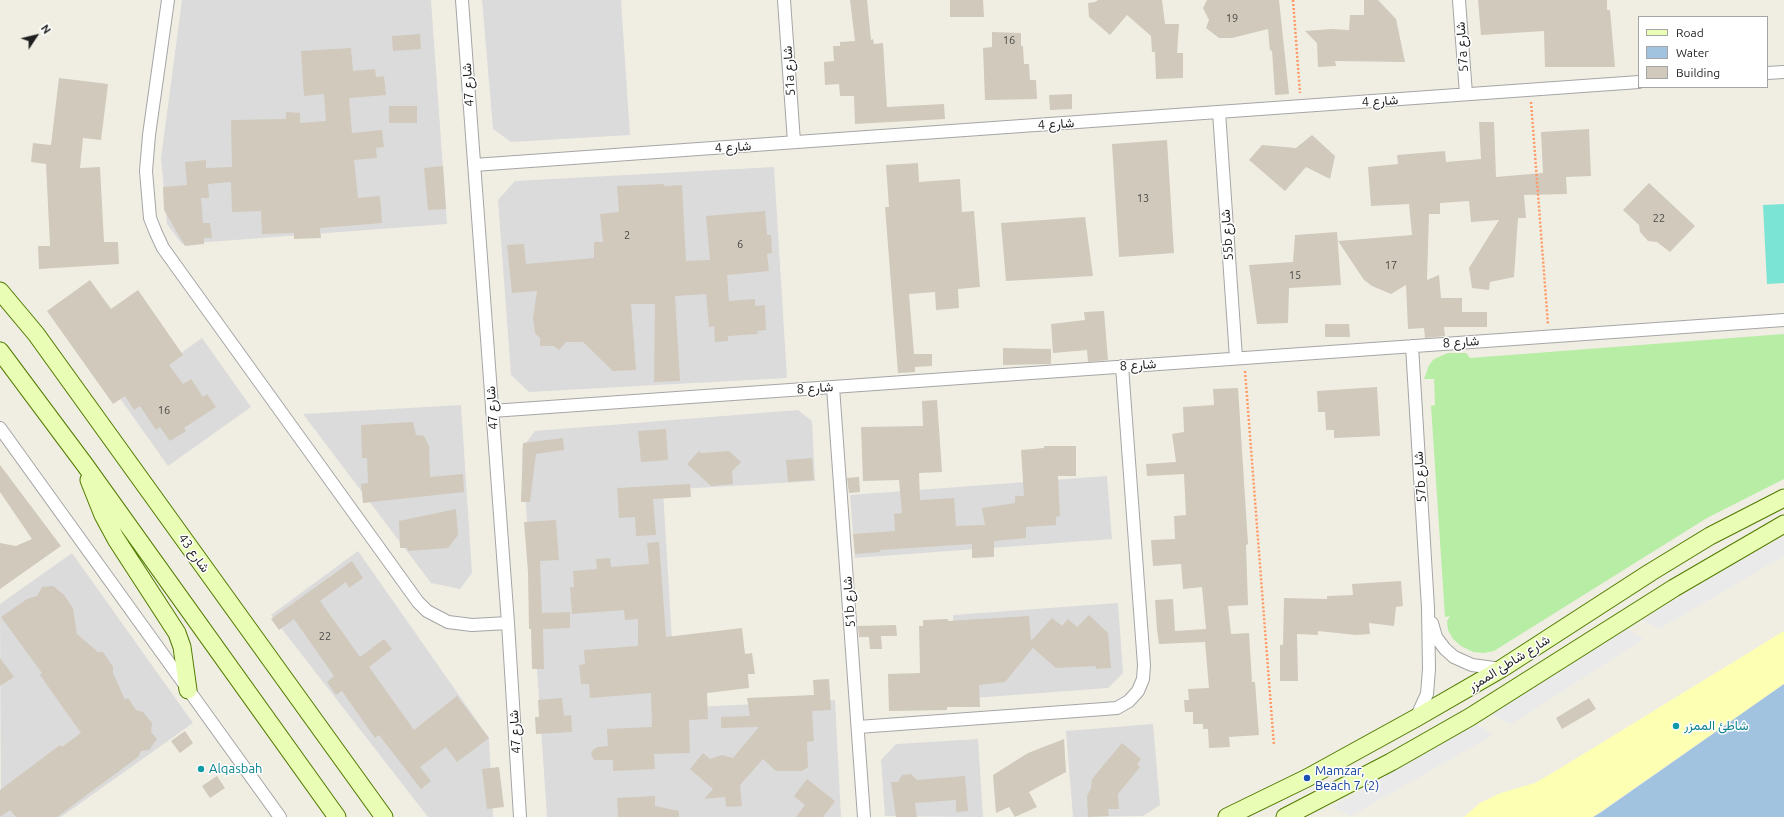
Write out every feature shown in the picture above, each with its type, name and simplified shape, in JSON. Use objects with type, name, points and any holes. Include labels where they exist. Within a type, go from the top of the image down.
[{"type":"main road","name":"شارع 43","points":[[0,291],[36,334],[384,817]]},
{"type":"main road","points":[[0,351],[85,465],[337,817]]},
{"type":"main road","points":[[85,465],[91,490],[116,539],[178,633],[182,647],[188,690]]},
{"type":"main road","name":"شارع شاطئ الممزر","points":[[1227,817],[1307,778],[1416,718],[1501,669],[1650,572],[1710,536],[1784,498]]},
{"type":"main road","name":"شارع شاطئ الممزر","points":[[1285,817],[1391,762],[1470,717],[1674,588],[1784,524]]},
{"type":"street","points":[[168,0],[149,135],[146,171],[150,218],[163,248],[418,602],[427,611],[448,622],[472,625],[508,623]]},
{"type":"street","name":"شارع 47","points":[[462,0],[508,623],[520,817]]},
{"type":"street","name":"51a شارع","points":[[784,0],[794,142]]},
{"type":"street","name":"57a شارع","points":[[1459,0],[1466,94]]},
{"type":"street","points":[[1768,73],[1784,72]]},
{"type":"street","name":"شارع 4","points":[[474,165],[1638,82]]},
{"type":"street","name":"55b شارع","points":[[1219,112],[1240,358]]},
{"type":"street","name":"شارع 8","points":[[492,411],[1784,320]]},
{"type":"street","name":"57b شارع","points":[[1412,346],[1428,608],[1429,683],[1427,694],[1416,718]]},
{"type":"street","points":[[858,727],[1104,710],[1118,708],[1129,701],[1138,691],[1143,679],[1144,665],[1122,366]]},
{"type":"street","name":"51b شارع","points":[[833,387],[864,817]]},
{"type":"street","points":[[0,428],[280,817]]},
{"type":"street","name":"57b شارع","points":[[1428,608],[1436,637],[1445,649],[1454,657],[1472,665],[1501,669]]},
{"type":"path","points":[[1293,0],[1300,106]]},
{"type":"path","points":[[1530,90],[1549,336]]},
{"type":"path","points":[[1240,358],[1274,746]]},
{"type":"shaded area","points":[[182,0],[431,0],[447,224],[182,244],[167,224],[161,158]]},
{"type":"shaded area","points":[[482,0],[621,0],[630,135],[511,142],[493,129]]},
{"type":"shaded area","points":[[774,167],[787,378],[529,392],[511,375],[498,200],[515,181]]},
{"type":"shaded area","points":[[1784,204],[1784,283],[1767,284],[1763,205]]},
{"type":"shaded area","points":[[1784,334],[1784,479],[1707,518],[1494,651],[1484,653],[1473,652],[1461,646],[1453,639],[1448,630],[1447,621],[1450,616],[1445,617],[1431,406],[1435,405],[1434,379],[1424,379],[1429,365],[1434,359],[1448,353],[1466,353],[1470,358]]},
{"type":"shaded area","points":[[202,338],[251,407],[168,466],[119,397]]},
{"type":"shaded area","points":[[461,405],[472,573],[460,589],[431,583],[303,414]]},
{"type":"shaded area","points":[[798,410],[812,421],[815,481],[663,490],[676,708],[835,700],[841,817],[547,817],[522,448],[535,431]]},
{"type":"shaded area","points":[[1107,476],[1112,539],[855,558],[850,495]]},
{"type":"shaded area","points":[[1784,537],[1784,556],[1659,629],[1642,620],[1742,559]]},
{"type":"shaded area","points":[[358,551],[489,738],[493,817],[428,817],[271,615]]},
{"type":"shaded area","points":[[72,553],[193,723],[61,817],[1,817],[0,604]]},
{"type":"shaded area","points":[[1118,603],[1123,673],[1108,688],[960,699],[953,615]]},
{"type":"shaded area","points":[[1627,629],[1643,639],[1512,724],[1491,715]]},
{"type":"shaded area","points":[[1153,724],[1160,805],[1143,816],[1073,817],[1066,731]]},
{"type":"shaded area","points":[[1477,724],[1493,735],[1351,816],[1332,807]]},
{"type":"shaded area","points":[[978,739],[983,817],[885,816],[881,760],[896,744]]},
{"type":"sand","name":"شاطئ الممزر","points":[[1784,631],[1784,684],[1593,817],[1464,817],[1480,803],[1501,793],[1535,783]]},
{"type":"water","points":[[1784,684],[1784,817],[1593,817],[1600,813]]},
{"type":"building","points":[[850,0],[867,0],[871,40],[873,39],[874,44],[883,43],[887,107],[944,104],[945,119],[855,124],[854,96],[840,96],[839,84],[825,85],[824,62],[834,61],[833,46],[840,46],[840,42],[855,41]]},
{"type":"building","points":[[950,0],[983,0],[984,17],[950,17]]},
{"type":"building","points":[[1098,0],[1162,0],[1165,24],[1179,24],[1177,53],[1183,53],[1183,78],[1156,79],[1155,52],[1152,52],[1151,36],[1127,15],[1110,35],[1089,17],[1088,3]]},
{"type":"building","points":[[1207,0],[1279,0],[1289,94],[1275,95],[1272,50],[1270,51],[1268,29],[1232,38],[1219,38],[1206,28],[1209,20],[1203,8]]},
{"type":"building","points":[[1364,0],[1378,0],[1396,19],[1405,62],[1335,61],[1336,66],[1318,67],[1317,43],[1305,31],[1332,29],[1349,30],[1350,15],[1364,15]]},
{"type":"building","points":[[1478,0],[1607,0],[1607,10],[1610,10],[1615,67],[1545,67],[1544,31],[1481,35]]},
{"type":"building","points":[[992,32],[1021,33],[1021,46],[1023,46],[1024,64],[1029,64],[1030,80],[1036,80],[1037,99],[985,100],[983,48],[992,47]]},
{"type":"building","points":[[420,34],[421,49],[393,51],[392,36]]},
{"type":"building","points":[[351,48],[353,71],[375,69],[376,77],[384,76],[386,95],[349,98],[352,133],[382,130],[384,147],[376,148],[377,158],[354,160],[358,198],[380,196],[382,223],[320,228],[321,238],[294,239],[294,233],[262,234],[261,211],[232,212],[231,182],[208,184],[209,198],[201,198],[203,223],[210,223],[212,238],[204,238],[204,244],[185,246],[164,210],[163,187],[187,185],[185,162],[206,160],[206,168],[232,167],[231,120],[286,119],[286,112],[300,113],[300,123],[326,121],[324,94],[304,96],[301,51]]},
{"type":"building","points":[[59,78],[108,84],[101,140],[83,138],[80,168],[100,167],[104,242],[118,242],[119,264],[39,269],[38,246],[50,246],[46,164],[31,162],[33,143],[51,145]]},
{"type":"building","points":[[1072,94],[1072,109],[1050,110],[1049,95]]},
{"type":"building","points":[[389,106],[417,106],[417,123],[389,123]]},
{"type":"building","points":[[1479,122],[1494,122],[1496,177],[1543,173],[1541,132],[1589,129],[1591,176],[1566,177],[1567,194],[1524,195],[1526,218],[1518,218],[1514,277],[1490,282],[1489,290],[1472,288],[1469,268],[1499,220],[1471,222],[1469,201],[1440,203],[1440,214],[1429,214],[1427,280],[1439,275],[1441,298],[1462,298],[1462,312],[1487,312],[1487,327],[1444,327],[1445,336],[1425,338],[1424,328],[1408,329],[1406,285],[1391,294],[1372,286],[1364,280],[1338,241],[1412,235],[1409,204],[1371,206],[1368,167],[1398,164],[1397,155],[1445,151],[1446,162],[1481,159]]},
{"type":"building","points":[[1312,135],[1335,156],[1330,179],[1306,167],[1285,191],[1249,160],[1262,145],[1296,148]]},
{"type":"building","points":[[1167,140],[1174,253],[1119,257],[1112,144]]},
{"type":"building","points":[[918,163],[919,182],[960,179],[962,212],[974,211],[980,287],[958,289],[959,308],[936,310],[935,292],[909,294],[914,354],[932,354],[932,366],[915,367],[915,372],[898,373],[885,207],[889,207],[886,165]]},
{"type":"building","points":[[443,166],[446,209],[428,210],[424,168]]},
{"type":"building","points":[[1649,183],[1695,226],[1670,252],[1657,242],[1648,241],[1640,232],[1639,225],[1623,210]]},
{"type":"building","points":[[664,184],[664,186],[682,185],[686,261],[710,260],[706,216],[765,211],[767,235],[771,235],[772,253],[767,254],[769,271],[727,275],[729,301],[755,299],[755,306],[765,305],[766,330],[757,331],[758,334],[728,336],[728,341],[715,342],[714,326],[709,327],[706,294],[675,296],[680,381],[654,382],[655,304],[631,304],[636,370],[613,371],[583,342],[566,342],[559,350],[554,346],[540,346],[540,338],[535,333],[533,318],[537,291],[512,293],[507,245],[524,244],[526,264],[594,258],[594,242],[603,242],[600,214],[619,212],[617,186]]},
{"type":"building","points":[[1085,217],[1093,276],[1006,281],[1001,223]]},
{"type":"building","points":[[1337,232],[1341,285],[1289,288],[1288,323],[1257,324],[1249,265],[1293,262],[1295,235]]},
{"type":"building","points":[[90,280],[111,309],[138,290],[183,355],[169,365],[183,384],[191,379],[203,397],[207,394],[216,407],[184,428],[186,431],[170,441],[160,427],[156,430],[140,406],[134,410],[125,396],[113,404],[47,311]]},
{"type":"building","points":[[1104,311],[1108,360],[1088,362],[1087,350],[1053,353],[1051,324],[1085,320],[1084,312]]},
{"type":"building","points":[[1325,324],[1349,324],[1350,337],[1325,337]]},
{"type":"building","points":[[1003,348],[1051,349],[1051,364],[1003,365]]},
{"type":"building","points":[[1377,387],[1380,436],[1334,438],[1334,430],[1326,430],[1325,412],[1318,412],[1317,391]]},
{"type":"building","points":[[1238,388],[1248,544],[1246,545],[1248,605],[1228,606],[1231,634],[1249,633],[1252,682],[1255,682],[1259,735],[1229,737],[1230,747],[1209,748],[1208,729],[1203,729],[1203,724],[1193,724],[1193,712],[1185,712],[1184,700],[1189,700],[1188,689],[1209,688],[1205,642],[1159,644],[1157,630],[1155,600],[1173,599],[1175,631],[1206,629],[1202,587],[1183,589],[1181,564],[1153,566],[1151,540],[1175,539],[1174,516],[1186,515],[1184,474],[1147,476],[1146,464],[1176,462],[1172,434],[1184,432],[1183,407],[1214,405],[1213,389]]},
{"type":"building","points":[[937,400],[942,472],[919,473],[920,500],[954,498],[956,526],[985,525],[982,508],[1015,503],[1015,496],[1024,496],[1021,450],[1044,448],[1044,446],[1076,446],[1076,476],[1058,476],[1060,516],[1056,517],[1056,525],[1026,527],[1026,538],[994,541],[994,557],[972,558],[972,544],[880,550],[880,552],[855,554],[853,534],[895,531],[894,514],[902,513],[899,480],[863,481],[861,427],[923,426],[922,401]]},
{"type":"building","points":[[413,422],[416,435],[424,436],[429,446],[430,477],[463,474],[464,492],[363,503],[361,484],[368,483],[367,458],[362,458],[361,425]]},
{"type":"building","points":[[666,429],[668,460],[641,462],[638,431]]},
{"type":"building","points":[[563,438],[564,450],[536,454],[530,502],[521,502],[523,443]]},
{"type":"building","points":[[699,451],[701,453],[729,451],[741,462],[732,471],[733,484],[711,486],[687,464]]},
{"type":"building","points":[[812,458],[814,480],[788,482],[786,460]]},
{"type":"building","points":[[0,465],[61,546],[0,589],[0,543],[16,546],[32,539],[0,492]]},
{"type":"building","points":[[859,477],[860,492],[849,493],[847,478]]},
{"type":"building","points":[[690,484],[691,497],[653,499],[656,535],[636,536],[635,517],[619,518],[617,488]]},
{"type":"building","points":[[456,509],[458,535],[448,548],[408,551],[407,548],[400,548],[399,521]]},
{"type":"building","points":[[556,520],[559,560],[540,561],[542,613],[570,612],[570,628],[543,629],[544,669],[532,669],[531,629],[529,629],[528,572],[524,522]]},
{"type":"building","points":[[659,542],[666,637],[742,628],[745,654],[752,653],[755,674],[748,674],[749,688],[707,693],[708,719],[689,720],[690,753],[654,754],[655,769],[613,771],[613,760],[594,760],[591,754],[597,747],[608,746],[607,729],[652,727],[651,693],[590,698],[589,684],[581,684],[579,665],[585,664],[584,650],[638,646],[638,619],[625,620],[624,610],[572,614],[570,587],[574,587],[573,571],[597,569],[596,559],[610,558],[611,567],[649,564],[647,543]]},
{"type":"building","points":[[352,561],[363,578],[349,588],[346,582],[320,601],[360,657],[384,639],[392,649],[369,667],[414,730],[457,696],[489,738],[457,762],[446,747],[420,767],[431,781],[421,789],[379,735],[375,738],[342,691],[336,695],[327,682],[334,676],[294,619],[279,630],[271,619]]},
{"type":"building","points":[[1401,581],[1403,606],[1396,607],[1394,626],[1369,623],[1370,634],[1356,635],[1318,631],[1318,635],[1297,634],[1298,681],[1280,681],[1280,645],[1283,645],[1284,598],[1327,599],[1327,596],[1353,595],[1352,584]]},
{"type":"building","points":[[53,586],[64,595],[73,608],[77,634],[98,652],[103,652],[113,667],[113,673],[125,700],[128,698],[136,710],[143,712],[152,723],[151,732],[157,739],[149,750],[141,751],[138,757],[57,817],[16,817],[10,810],[0,817],[0,790],[60,745],[62,747],[81,733],[40,675],[42,673],[1,617],[27,599],[37,596],[42,587]]},
{"type":"building","points":[[1089,615],[1108,633],[1111,668],[1096,669],[1096,666],[1056,668],[1032,647],[1032,649],[1005,682],[979,685],[980,707],[947,707],[947,710],[889,711],[888,674],[920,673],[919,626],[923,626],[923,620],[948,619],[948,621],[1029,616],[1031,641],[1052,618],[1062,626],[1068,619],[1077,627]]},
{"type":"building","points":[[896,625],[897,636],[881,636],[882,649],[870,649],[869,637],[859,637],[858,626]]},
{"type":"building","points":[[0,658],[14,677],[0,686]]},
{"type":"building","points":[[829,679],[831,710],[812,711],[814,741],[807,742],[808,767],[802,771],[776,771],[763,759],[740,785],[742,806],[726,807],[725,797],[704,799],[713,789],[690,769],[703,753],[710,759],[722,755],[733,758],[759,727],[721,728],[721,717],[750,716],[747,698],[814,695],[813,680]]},
{"type":"building","points":[[562,698],[564,716],[571,715],[572,732],[536,734],[535,717],[539,717],[538,700]]},
{"type":"building","points":[[1589,698],[1596,709],[1562,729],[1556,718]]},
{"type":"building","points":[[185,731],[193,743],[180,753],[171,741]]},
{"type":"building","points":[[1064,739],[1066,772],[1029,792],[1037,807],[1015,817],[1009,807],[996,813],[993,775],[1028,753]]},
{"type":"building","points":[[1122,743],[1141,759],[1137,764],[1140,767],[1118,794],[1119,809],[1108,809],[1109,816],[1088,817],[1087,796],[1091,788],[1092,779]]},
{"type":"building","points":[[499,767],[504,807],[487,809],[482,769]]},
{"type":"building","points":[[911,774],[917,780],[965,776],[968,811],[956,812],[956,800],[915,803],[917,817],[896,817],[891,782],[898,782],[902,775]]},
{"type":"building","points":[[217,776],[225,788],[210,798],[202,786]]},
{"type":"building","points":[[807,779],[835,801],[823,817],[796,817],[805,805],[794,796]]},
{"type":"building","points":[[655,796],[655,806],[679,811],[679,817],[618,817],[617,798]]},
{"type":"place","name":"شاطئ الممزر","points":[[1676,726]]},
{"type":"place","name":"Alqasbah","points":[[201,769]]},
{"type":"place","name":"Mamzar, Beach 7 (2)","points":[[1307,778]]}]
